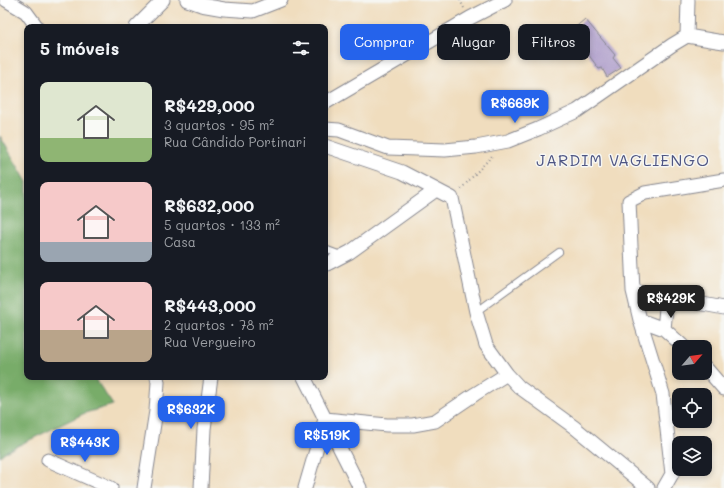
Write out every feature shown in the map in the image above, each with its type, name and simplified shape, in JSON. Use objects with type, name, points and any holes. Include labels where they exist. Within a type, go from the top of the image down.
[{"type":"street","points":[[6,0],[26,12],[35,24]]},
{"type":"street","points":[[139,24],[163,0]]},
{"type":"street","points":[[187,0],[201,5],[224,9],[253,11],[281,0]]},
{"type":"street","points":[[328,101],[470,18],[505,0]]},
{"type":"street","points":[[687,36],[688,0]]},
{"type":"street","points":[[328,129],[339,130],[388,148],[445,150],[508,141],[577,111],[687,36],[724,42]]},
{"type":"street","points":[[328,147],[402,172],[452,198],[476,312],[486,345],[507,374],[519,386],[574,427],[648,488]]},
{"type":"street","points":[[664,488],[672,474],[663,394],[640,320],[633,291],[629,201],[645,193],[724,180]]},
{"type":"street","points":[[328,264],[356,248],[436,190]]},
{"type":"street","points":[[633,291],[724,308]]},
{"type":"street","points":[[664,329],[667,298]]},
{"type":"street","points":[[640,320],[664,329],[676,340]]},
{"type":"street","points":[[325,419],[387,425],[413,425],[436,421],[507,374]]},
{"type":"street","points":[[712,375],[724,389]]},
{"type":"street","points":[[144,488],[156,410],[158,380]]},
{"type":"street","points":[[201,488],[204,429],[211,380]]},
{"type":"street","points":[[306,380],[360,488]]},
{"type":"street","points":[[305,488],[325,419]]},
{"type":"street","points":[[48,460],[111,488]]},
{"type":"lane","points":[[328,250],[343,256]]},
{"type":"lane","points":[[476,312],[559,252]]},
{"type":"path","points":[[452,198],[500,149],[493,144]]},
{"type":"green space","points":[[0,136],[24,177],[24,380],[96,380],[113,405],[85,413],[5,452],[0,456]]},
{"type":"building","points":[[585,19],[589,24],[579,24]]},
{"type":"building","points":[[590,25],[615,55],[613,58],[621,68],[607,77],[602,68],[599,69],[590,57]]},
{"type":"district","name":"JARDIM VAGLIENGO","points":[[623,159]]}]
